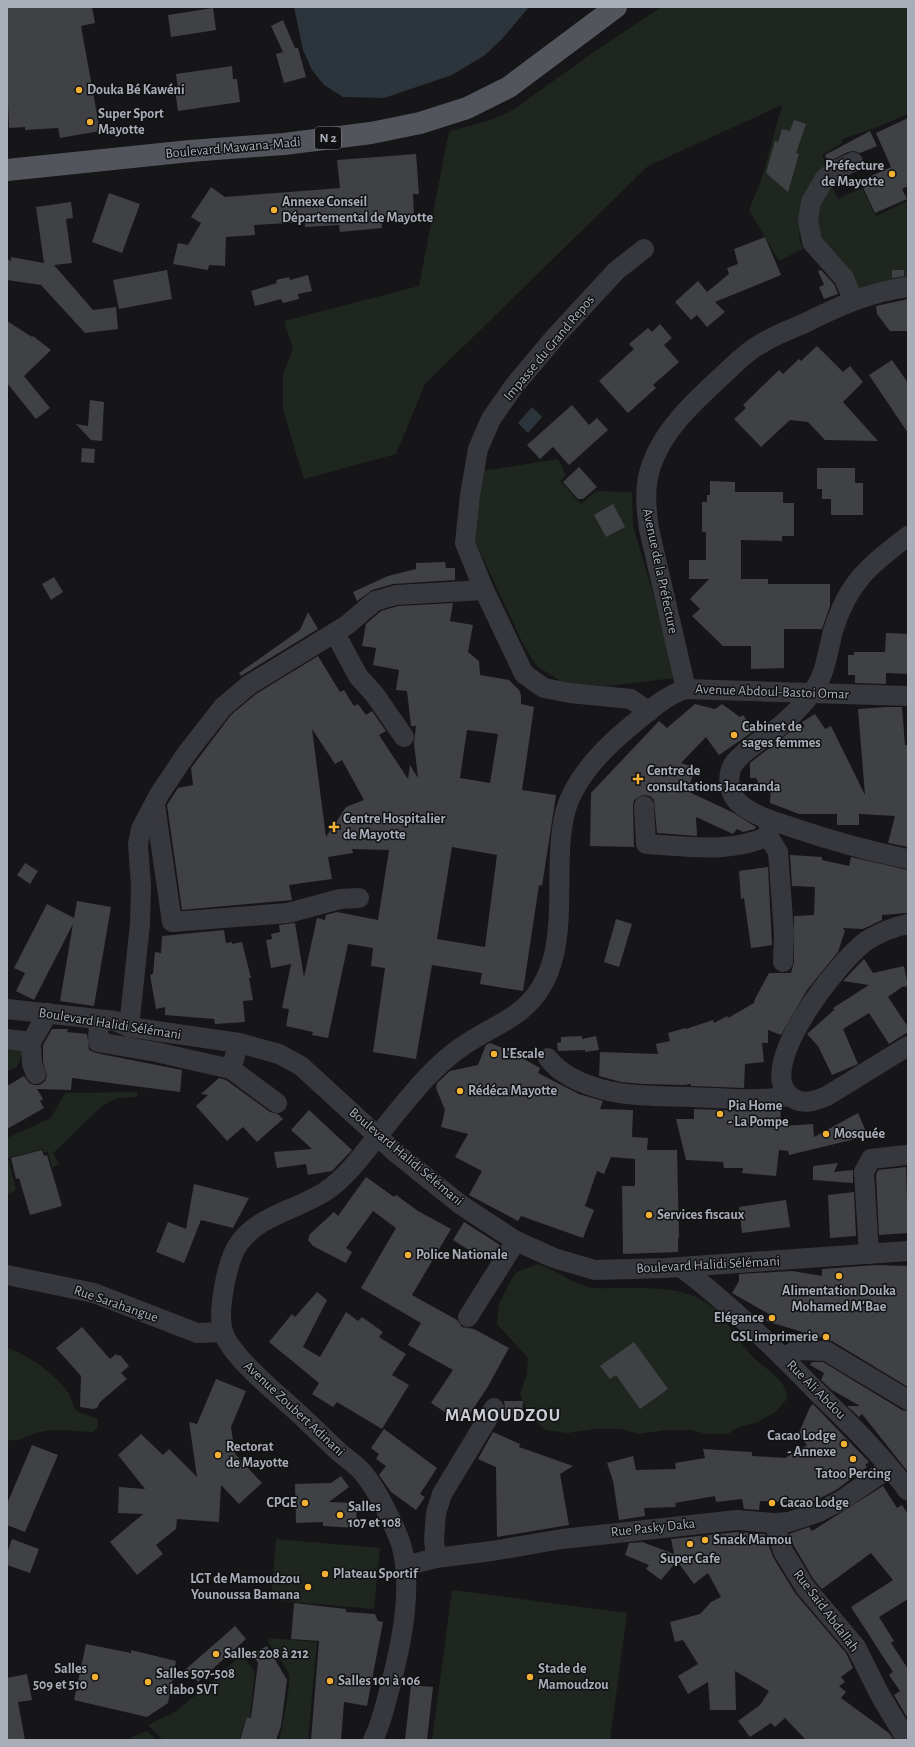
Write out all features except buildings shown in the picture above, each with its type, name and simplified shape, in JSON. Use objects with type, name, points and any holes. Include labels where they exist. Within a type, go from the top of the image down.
[{"type":"main road","name":"Boulevard Mawana-Madi","points":[[7,170],[190,151],[284,144],[370,133],[420,122],[467,108],[509,87],[616,7]]},
{"type":"street","points":[[853,162],[836,170],[825,178],[811,202],[808,220],[812,242],[844,278],[853,300]]},
{"type":"street","name":"Impasse du Grand Repos","points":[[644,249],[616,271],[555,337],[514,386],[491,419],[478,449],[470,495],[465,543],[484,590],[524,674],[544,688],[570,693],[631,699],[649,712]]},
{"type":"street","name":"Avenue de la Préfecture","points":[[686,689],[649,529],[646,506],[647,481],[651,466],[669,432],[682,416],[735,364],[758,345],[853,300],[890,289],[908,287]]},
{"type":"street","points":[[783,962],[784,933],[778,852],[769,828],[754,813],[739,803],[732,793],[730,775],[735,762],[751,747],[783,724],[811,694],[819,682],[840,608],[852,587],[874,562],[908,536]]},
{"type":"street","points":[[129,1028],[140,924],[141,886],[138,844],[141,829],[160,793],[187,753],[223,708],[249,686],[347,625],[375,602],[384,598],[410,594],[484,590]]},
{"type":"street","points":[[335,633],[358,676],[375,695],[404,737]]},
{"type":"street","name":"Avenue Abdoul-Bastoi Omar","points":[[378,1136],[431,1073],[461,1046],[520,1011],[537,994],[549,969],[558,932],[562,836],[566,811],[572,795],[577,784],[599,756],[649,712],[671,695],[686,689],[908,696]]},
{"type":"street","points":[[154,805],[172,922],[288,913],[340,899],[359,898]]},
{"type":"street","points":[[644,806],[646,844],[722,847],[751,842],[769,828],[908,859]]},
{"type":"street","points":[[908,924],[887,930],[866,942],[830,979],[811,1004],[792,1039],[783,1063],[782,1083],[789,1096],[795,1099],[806,1102],[821,1099],[908,1046]]},
{"type":"street","name":"Boulevard Halidi Sélémani","points":[[7,1009],[114,1021],[129,1028],[239,1043],[279,1054],[301,1066],[422,1175],[461,1205],[516,1242],[554,1258],[595,1270],[717,1266],[908,1251]]},
{"type":"street","points":[[36,1074],[32,1064],[31,1042],[48,1014]]},
{"type":"street","points":[[99,1020],[98,1042],[156,1052],[231,1068],[277,1103]]},
{"type":"street","points":[[7,1038],[31,1042]]},
{"type":"street","points":[[231,1068],[239,1043]]},
{"type":"street","points":[[548,1058],[555,1067],[579,1081],[610,1091],[641,1095],[743,1099],[775,1099],[789,1096]]},
{"type":"street","name":"Avenue Zoubert Adinani","points":[[373,1740],[379,1728],[396,1664],[405,1609],[405,1566],[401,1545],[392,1521],[379,1497],[363,1473],[244,1362],[224,1332],[222,1315],[226,1274],[233,1254],[239,1243],[261,1224],[325,1192],[357,1163],[378,1136]]},
{"type":"street","points":[[869,1254],[864,1172],[871,1159],[906,1155]]},
{"type":"street","points":[[468,1317],[516,1242]]},
{"type":"street","points":[[717,1266],[717,1295]]},
{"type":"street","name":"Rue Ali Abdou","points":[[682,1268],[717,1295],[784,1358],[875,1450],[908,1491]]},
{"type":"street","name":"Rue Sarahangue","points":[[7,1275],[94,1293],[197,1334],[224,1332]]},
{"type":"street","points":[[784,1358],[796,1350],[826,1351],[908,1400]]},
{"type":"street","points":[[436,1558],[434,1539],[436,1513],[442,1494],[494,1408]]},
{"type":"street","name":"Rue Pasky Daka","points":[[405,1566],[436,1558],[492,1551],[562,1539],[688,1524],[737,1520],[774,1523],[789,1522],[819,1512],[842,1500],[890,1468]]},
{"type":"street","name":"Rue Saïd Abdallah","points":[[774,1523],[783,1551],[805,1587],[856,1647],[880,1695],[906,1740]]},
{"type":"shaded area","points":[[294,7],[529,7],[502,39],[485,55],[452,75],[384,98],[343,97],[324,85],[312,70],[303,50]]},
{"type":"shaded area","points":[[661,7],[908,7],[908,114],[872,129],[842,139],[842,143],[822,155],[828,168],[801,222],[799,238],[803,249],[779,261],[749,210],[762,178],[782,105],[648,166],[425,384],[396,454],[304,479],[283,410],[283,375],[293,349],[284,321],[419,286],[449,131],[488,121],[511,111],[598,49]]},
{"type":"shaded area","points":[[831,185],[838,199],[862,188],[876,216],[908,201],[908,277],[859,290],[815,232],[820,199]]},
{"type":"shaded area","points":[[532,407],[542,417],[528,433],[518,423]]},
{"type":"shaded area","points":[[558,459],[566,475],[560,481],[581,504],[596,491],[632,492],[633,526],[655,600],[674,678],[608,686],[562,682],[537,666],[525,648],[474,539],[483,471]]},
{"type":"shaded area","points":[[7,1044],[24,1048],[17,1067],[7,1071]]},
{"type":"shaded area","points":[[137,1092],[137,1097],[116,1098],[101,1107],[53,1153],[59,1164],[52,1168],[48,1152],[44,1153],[43,1149],[8,1158],[16,1190],[7,1195],[7,1138],[51,1118],[65,1093]]},
{"type":"shaded area","points":[[538,1264],[588,1287],[664,1289],[687,1293],[697,1297],[707,1303],[720,1315],[754,1358],[780,1381],[784,1386],[787,1399],[775,1412],[756,1423],[738,1427],[728,1434],[707,1434],[690,1430],[665,1430],[639,1434],[621,1429],[594,1429],[568,1433],[545,1430],[527,1412],[520,1394],[527,1374],[528,1358],[497,1324],[499,1304],[515,1273]]},
{"type":"shaded area","points":[[7,1348],[40,1365],[55,1378],[67,1391],[76,1411],[98,1419],[97,1429],[93,1432],[63,1430],[48,1431],[33,1434],[17,1440],[7,1439]]},
{"type":"shaded area","name":"Plateau Sportif","points":[[276,1539],[380,1548],[374,1609],[271,1600]]},
{"type":"shaded area","name":"Stade de Mamoudzou","points":[[452,1590],[627,1613],[610,1740],[432,1740]]},
{"type":"shaded area","points":[[268,1638],[317,1642],[308,1740],[279,1740],[288,1697],[289,1675],[269,1643]]},
{"type":"shaded area","points":[[242,1655],[255,1672],[250,1717],[247,1716],[239,1740],[163,1740],[148,1725],[177,1711]]},
{"type":"shaded area","points":[[147,1731],[157,1740],[131,1740],[132,1737]]},
{"type":"place","name":"Douka Bé Kawéni","points":[[79,90]]},
{"type":"place","name":"Super Sport Mayotte","points":[[90,122]]},
{"type":"place","name":"Préfecture de Mayotte","points":[[892,174]]},
{"type":"place","name":"Annexe Conseil Départemental de Mayotte","points":[[274,210]]},
{"type":"place","name":"Cabinet de sages femmes","points":[[734,735]]},
{"type":"place","name":"Centre de consultations Jacaranda","points":[[638,779]]},
{"type":"place","name":"Centre Hospitalier de Mayotte","points":[[334,827]]},
{"type":"place","name":"L'Escale","points":[[494,1054]]},
{"type":"place","name":"Rédéca Mayotte","points":[[460,1091]]},
{"type":"place","name":"Pia Home - La Pompe","points":[[720,1114]]},
{"type":"place","name":"Mosquée","points":[[826,1134]]},
{"type":"place","name":"Services fiscaux","points":[[649,1215]]},
{"type":"place","name":"Police Nationale","points":[[408,1255]]},
{"type":"place","name":"Alimentation Douka Mohamed M'Bae","points":[[839,1276]]},
{"type":"place","name":"Elégance","points":[[772,1318]]},
{"type":"place","name":"GSL imprimerie","points":[[826,1337]]},
{"type":"place","name":"Cacao Lodge - Annexe","points":[[844,1444]]},
{"type":"place","name":"Rectorat de Mayotte","points":[[218,1455]]},
{"type":"place","name":"Tatoo Percing","points":[[853,1459]]},
{"type":"place","name":"CPGE","points":[[305,1503]]},
{"type":"place","name":"Cacao Lodge","points":[[772,1503]]},
{"type":"place","name":"Salles 107 et 108","points":[[340,1515]]},
{"type":"place","name":"Snack Mamou","points":[[705,1540]]},
{"type":"place","name":"Super Cafe","points":[[690,1544]]},
{"type":"place","name":"Plateau Sportif","points":[[325,1574]]},
{"type":"place","name":"LGT de Mamoudzou Younoussa Bamana","points":[[308,1587]]},
{"type":"place","name":"Salles 208 à 212","points":[[216,1654]]},
{"type":"place","name":"Salles 509 et 510","points":[[95,1677]]},
{"type":"place","name":"Stade de Mamoudzou","points":[[530,1677]]},
{"type":"place","name":"Salles 101 à 106","points":[[330,1681]]},
{"type":"place","name":"Salles 507-508 et labo SVT","points":[[148,1682]]},
{"type":"district","name":"MAMOUDZOU","points":[[503,1416]]}]
